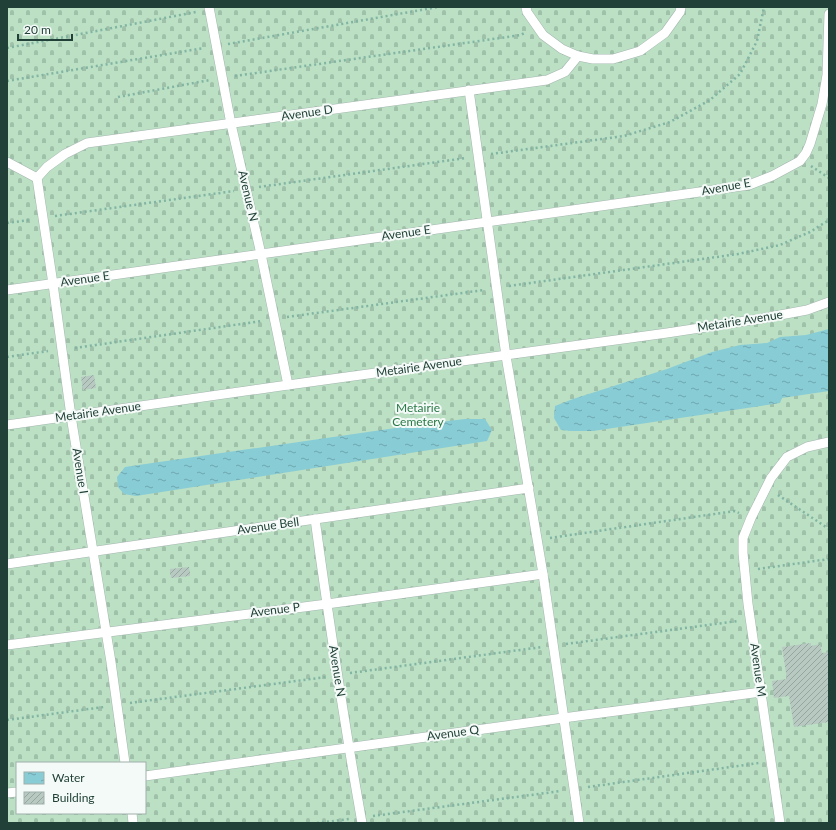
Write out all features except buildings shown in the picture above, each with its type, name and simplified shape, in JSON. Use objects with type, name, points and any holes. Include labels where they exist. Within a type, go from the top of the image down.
[{"type":"lane","points":[[526,7],[527,12],[543,35],[562,49],[578,56],[593,59],[613,59],[640,51],[664,34],[680,12],[681,7]]},
{"type":"lane","name":"Avenue N","points":[[209,8],[231,124],[261,254],[288,385]]},
{"type":"lane","points":[[800,161],[810,144],[822,104],[828,75],[829,14]]},
{"type":"lane","name":"Avenue D","points":[[37,178],[46,167],[65,154],[88,143],[547,80],[565,72],[578,56]]},
{"type":"lane","points":[[469,90],[506,356],[543,574],[579,823]]},
{"type":"lane","name":"Avenue E","points":[[7,290],[749,185],[772,176],[800,161]]},
{"type":"lane","points":[[7,162],[37,178]]},
{"type":"lane","name":"Avenue I","points":[[37,178],[71,416],[106,632],[125,762]]},
{"type":"lane","name":"Metairie Avenue","points":[[7,425],[667,333],[807,310],[829,302]]},
{"type":"lane","name":"Avenue M","points":[[780,823],[751,619],[743,553],[743,538],[750,518],[771,478],[787,457],[807,447],[829,442]]},
{"type":"lane","name":"Avenue Bell","points":[[7,564],[529,488]]},
{"type":"lane","name":"Avenue N","points":[[315,519],[326,604],[361,820]]},
{"type":"lane","name":"Avenue P","points":[[7,645],[326,604],[543,574]]},
{"type":"lane","name":"Avenue Q","points":[[146,776],[761,692]]},
{"type":"path","points":[[7,223],[624,136],[670,122],[710,100],[740,74],[757,40],[764,7]]},
{"type":"path","points":[[7,48],[209,8]]},
{"type":"path","points":[[118,97],[222,78],[521,35],[537,26]]},
{"type":"path","points":[[800,161],[815,168],[829,178]]},
{"type":"path","points":[[7,357],[738,254],[780,244],[810,232],[829,220]]},
{"type":"path","points":[[775,494],[829,529]]},
{"type":"path","points":[[537,540],[735,511],[750,518]]},
{"type":"path","points":[[745,571],[829,559]]},
{"type":"path","points":[[7,720],[751,619]]},
{"type":"path","points":[[318,823],[361,820],[771,761]]},
{"type":"green space","name":"Metairie Cemetery","points":[[7,7],[829,7],[829,823],[7,823]]},
{"type":"water","points":[[829,329],[829,391],[782,398],[780,403],[593,431],[561,430],[554,418],[555,406],[667,369],[712,352],[740,345],[767,343],[780,337],[806,335]]},
{"type":"water","points":[[465,419],[485,419],[492,430],[487,441],[136,496],[124,494],[118,487],[117,477],[125,467]]}]
